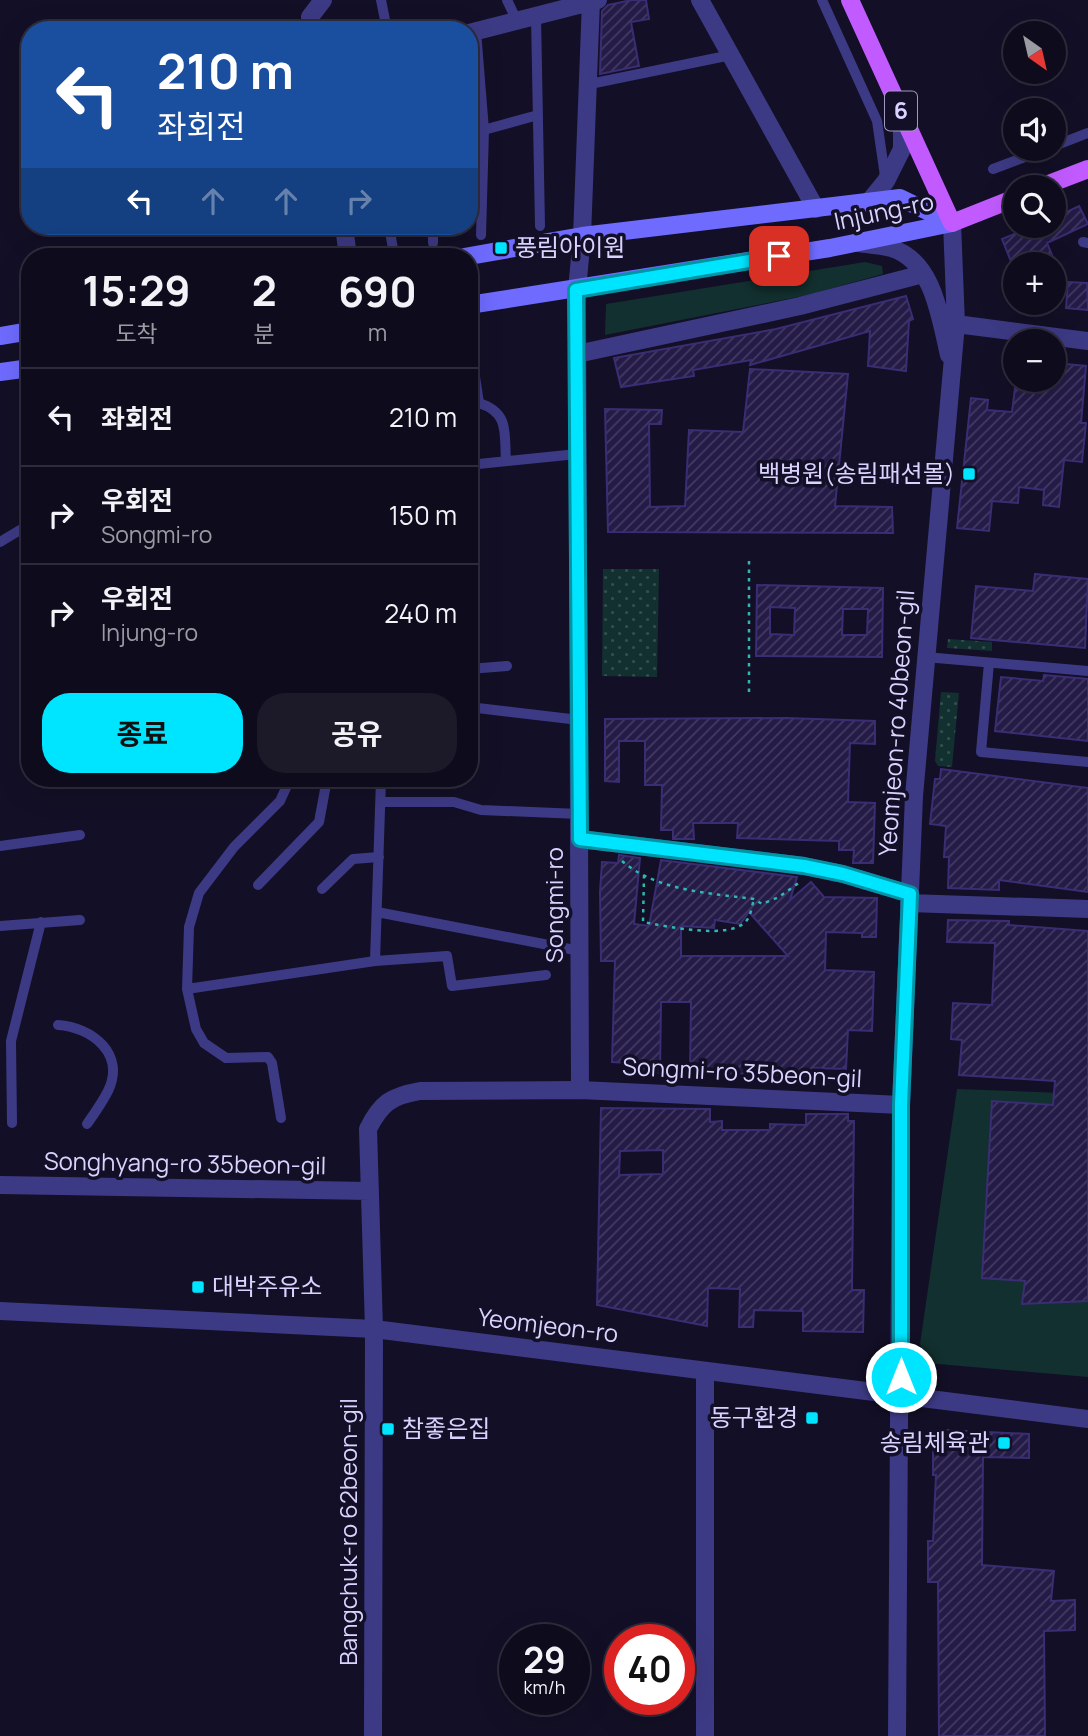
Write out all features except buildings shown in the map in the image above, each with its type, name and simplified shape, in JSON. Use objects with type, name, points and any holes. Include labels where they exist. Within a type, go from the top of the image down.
[{"type":"main road","name":"6","points":[[850,0],[952,223]]},
{"type":"main road","points":[[1066,177],[1088,169]]},
{"type":"main road","points":[[478,255],[582,236],[900,198],[952,223]]},
{"type":"main road","name":"Injung-ro","points":[[478,304],[576,290],[855,242],[952,223],[1003,203]]},
{"type":"main road","points":[[0,336],[21,332]]},
{"type":"main road","points":[[0,372],[21,369]]},
{"type":"street","points":[[313,21],[323,0]]},
{"type":"street","points":[[478,31],[593,0]]},
{"type":"street","name":"Songmi-ro","points":[[580,1090],[576,290],[582,236],[593,0]]},
{"type":"street","points":[[700,0],[816,209]]},
{"type":"street","points":[[868,203],[886,181],[902,149],[902,114]]},
{"type":"street","name":"Yeomjeon-ro 40beon-gil","points":[[897,1736],[901,1105],[914,796],[956,324],[952,223]]},
{"type":"street","points":[[855,242],[892,248],[915,262],[936,304],[952,366]]},
{"type":"street","points":[[577,354],[800,306],[923,274]]},
{"type":"street","points":[[956,324],[1088,341]]},
{"type":"street","points":[[580,839],[804,866],[843,874],[910,898],[1088,909]]},
{"type":"street","points":[[374,1329],[368,1129],[379,1107],[395,1095],[420,1091],[580,1090]]},
{"type":"street","name":"Songmi-ro 35beon-gil","points":[[580,1090],[901,1105]]},
{"type":"street","name":"Songhyang-ro 35beon-gil","points":[[0,1185],[370,1191]]},
{"type":"street","name":"Yeomjeon-ro","points":[[0,1311],[374,1329],[1088,1419]]},
{"type":"street","name":"Bangchuk-ro 62beon-gil","points":[[373,1736],[374,1329]]},
{"type":"street","points":[[705,1371],[705,1736]]},
{"type":"lane","points":[[381,0],[385,21]]},
{"type":"lane","points":[[508,0],[517,21]]},
{"type":"lane","points":[[821,0],[877,121],[886,181]]},
{"type":"lane","points":[[536,17],[540,226]]},
{"type":"lane","points":[[590,84],[731,55]]},
{"type":"lane","points":[[478,81],[484,130],[481,235]]},
{"type":"lane","points":[[478,132],[538,115]]},
{"type":"lane","points":[[1066,141],[1088,133]]},
{"type":"lane","points":[[993,169],[1014,161]]},
{"type":"lane","points":[[433,235],[433,243]]},
{"type":"lane","points":[[478,396],[479,403],[494,408],[503,419],[506,461]]},
{"type":"lane","points":[[478,464],[577,454]]},
{"type":"lane","points":[[890,478],[942,475]]},
{"type":"lane","points":[[0,542],[21,529]]},
{"type":"lane","points":[[925,657],[1088,671]]},
{"type":"lane","points":[[989,663],[981,752],[1088,762]]},
{"type":"lane","points":[[478,668],[507,666]]},
{"type":"lane","points":[[478,708],[579,720]]},
{"type":"lane","points":[[281,1118],[272,1063],[268,1058],[226,1058],[204,1043],[196,1029],[187,989],[189,928],[200,893],[234,847],[280,801],[286,787]]},
{"type":"lane","points":[[258,886],[319,822],[326,787]]},
{"type":"lane","points":[[375,961],[381,787]]},
{"type":"lane","points":[[381,802],[454,802],[481,810],[579,814]]},
{"type":"lane","points":[[0,846],[80,835]]},
{"type":"lane","points":[[322,890],[353,859],[379,857]]},
{"type":"lane","points":[[377,912],[580,951]]},
{"type":"lane","points":[[0,926],[80,920]]},
{"type":"lane","points":[[12,1123],[11,1041],[41,922]]},
{"type":"lane","points":[[187,989],[375,961],[447,956],[452,986],[545,975]]},
{"type":"lane","points":[[58,1025],[72,1026],[94,1035],[108,1052],[114,1068],[109,1090],[87,1125]]},
{"type":"path","points":[[749,557],[749,692]]},
{"type":"path","points":[[604,840],[617,856],[644,876],[687,889],[754,899],[762,904],[779,897],[802,880],[804,866]]},
{"type":"path","points":[[644,876],[643,922],[702,932],[740,927],[748,919],[754,899]]},
{"type":"green space","points":[[865,262],[882,266],[883,274],[808,295],[605,335],[606,304]]},
{"type":"green space","points":[[603,569],[659,569],[657,677],[602,676]]},
{"type":"green space","points":[[948,639],[992,642],[992,651],[947,648]]},
{"type":"green space","points":[[941,692],[959,693],[952,767],[938,766],[935,761]]},
{"type":"green space","points":[[957,1089],[1088,1094],[1088,1377],[927,1363],[920,1344]]},
{"type":"place","name":"풍림아이원","points":[[501,248]]},
{"type":"place","name":"백병원(송림패션몰)","points":[[969,474]]},
{"type":"place","name":"대박주유소","points":[[198,1287]]},
{"type":"place","name":"동구환경","points":[[812,1418]]},
{"type":"place","name":"참좋은집","points":[[388,1429]]},
{"type":"place","name":"송림체육관","points":[[1004,1443]]},
{"type":"route","points":[[779,256],[576,290],[580,839],[804,866],[843,874],[910,894],[901,1105],[901,1377]]}]
